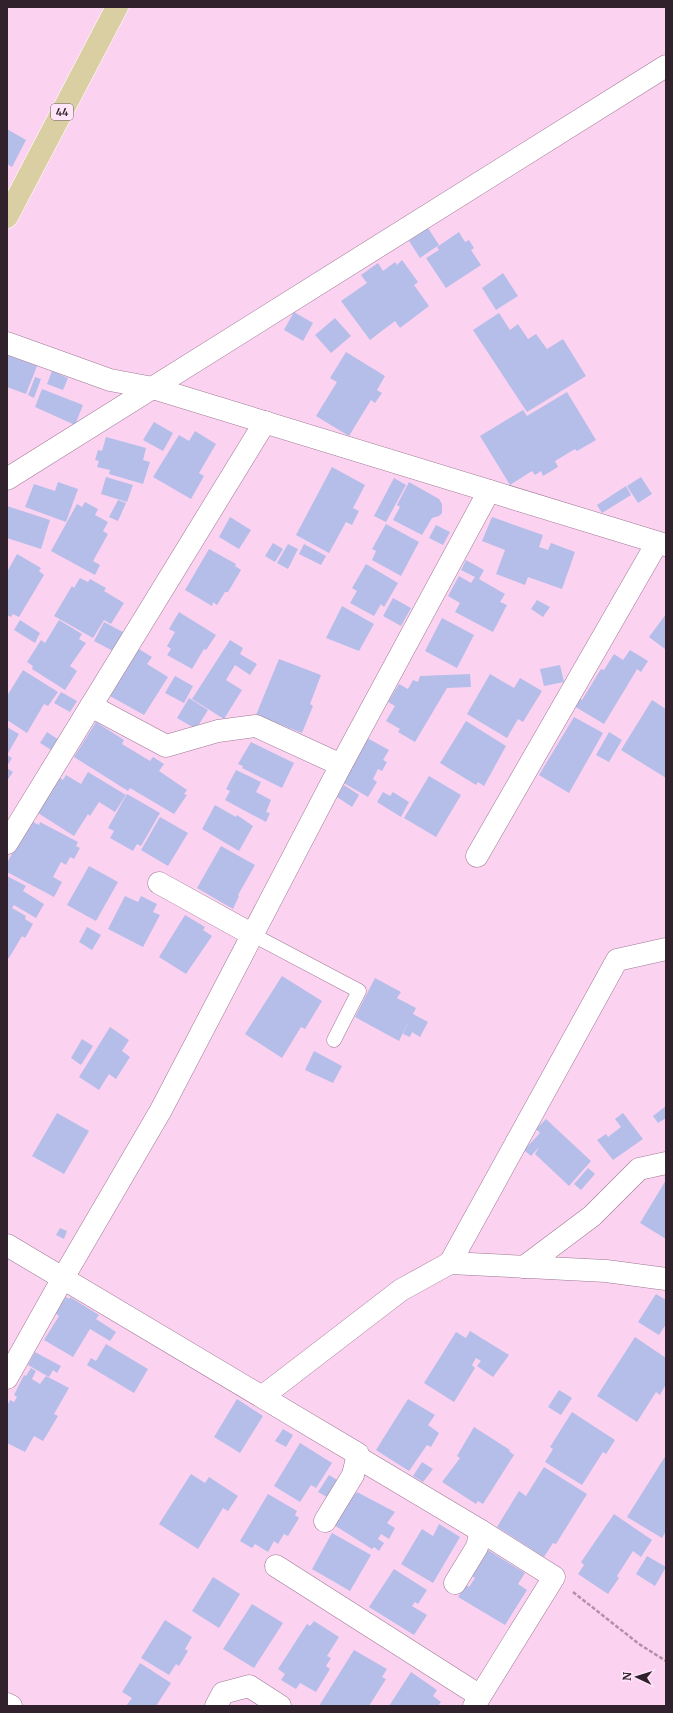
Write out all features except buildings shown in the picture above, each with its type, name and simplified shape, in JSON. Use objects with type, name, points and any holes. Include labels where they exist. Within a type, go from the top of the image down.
[{"type":"main road","name":"44","points":[[7,217],[117,7]]},
{"type":"street","points":[[7,479],[666,66]]},
{"type":"street","points":[[7,343],[110,380],[153,388],[662,544],[477,856]]},
{"type":"street","points":[[7,843],[265,422]]},
{"type":"street","points":[[7,1378],[63,1278],[161,1110],[341,765],[489,491]]},
{"type":"street","points":[[92,706],[166,746],[218,731],[256,726],[341,765]]},
{"type":"street","points":[[159,883],[253,935]]},
{"type":"street","points":[[450,1263],[617,960],[666,949]]},
{"type":"street","points":[[524,1267],[592,1216],[639,1169],[666,1163]]},
{"type":"street","points":[[7,1245],[358,1454],[353,1475],[325,1521]]},
{"type":"street","points":[[262,1396],[401,1290],[450,1263],[606,1271],[666,1279]]},
{"type":"street","points":[[276,1566],[477,1701],[554,1577],[481,1531],[357,1457]]},
{"type":"street","points":[[455,1583],[477,1547],[481,1531]]},
{"type":"street","points":[[216,1706],[224,1693],[249,1686],[280,1706]]},
{"type":"street","points":[[7,1704],[11,1706]]},
{"type":"lane","points":[[253,935],[359,991],[334,1040]]},
{"type":"path","points":[[554,1577],[639,1644],[666,1661]]}]
